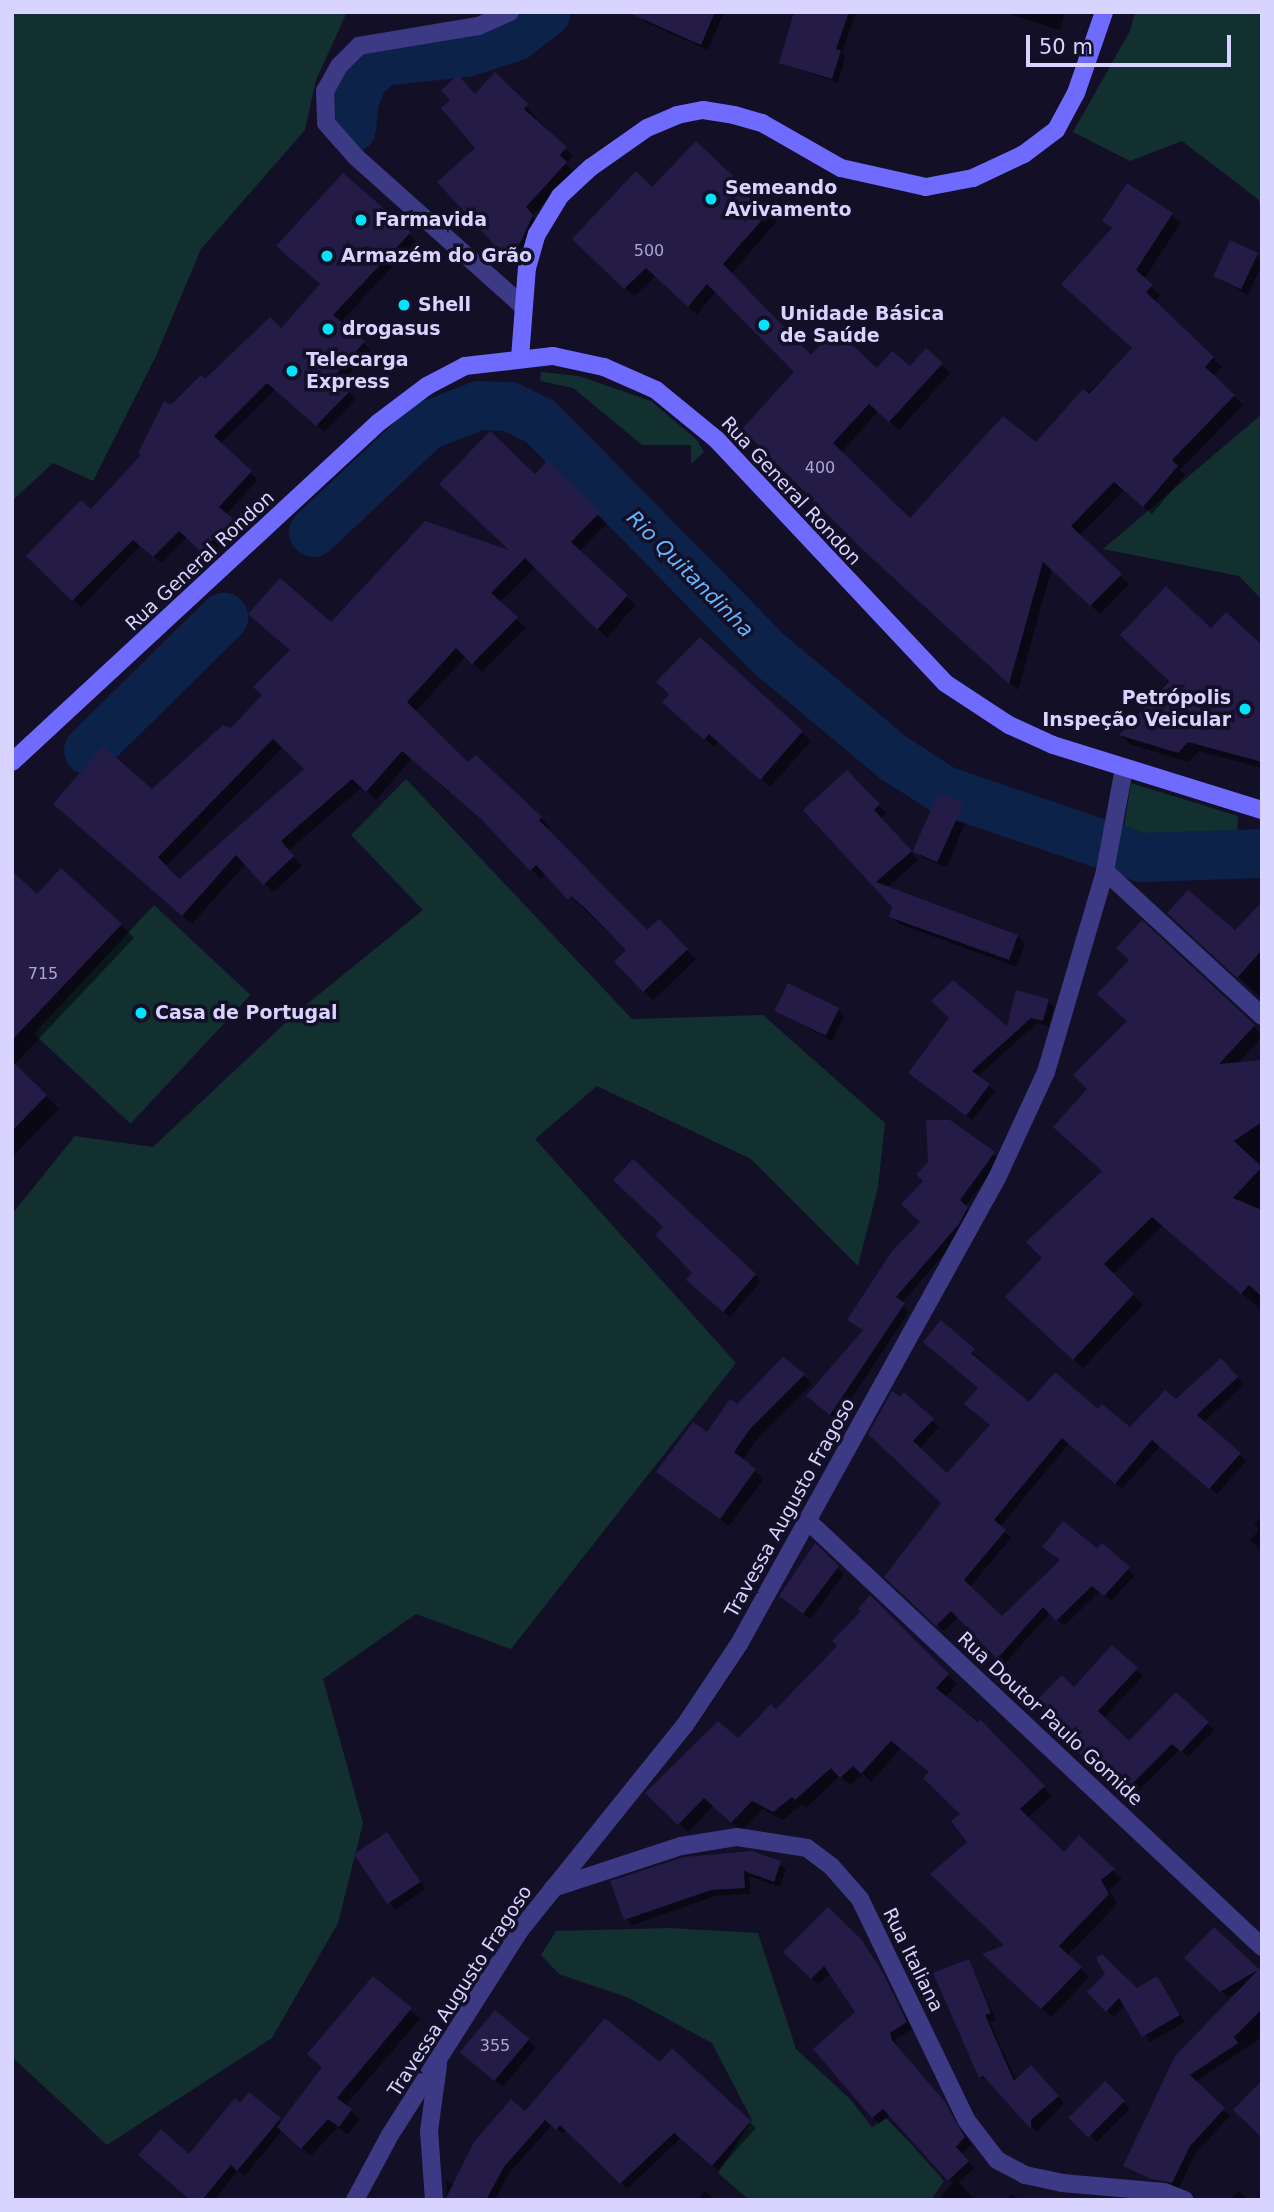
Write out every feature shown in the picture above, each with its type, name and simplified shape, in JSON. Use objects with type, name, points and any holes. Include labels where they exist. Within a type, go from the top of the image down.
[{"type":"main road","points":[[520,358],[527,268],[537,234],[560,197],[590,168],[648,128],[677,115],[703,110],[762,123],[841,168],[926,187],[972,178],[1024,154],[1056,130],[1076,93],[1104,12]]},
{"type":"main road","name":"Rua General Rondon","points":[[12,762],[378,423],[428,386],[465,366],[553,356],[604,367],[656,390],[717,440],[945,683],[1009,726],[1124,768],[1262,810]]},
{"type":"street","points":[[510,12],[478,26],[359,46],[339,66],[325,91],[326,123],[356,157],[524,307]]},
{"type":"street","name":"Travessa Augusto Fragoso","points":[[355,2200],[520,1930],[685,1725],[739,1644],[809,1522],[1021,1130],[1046,1072],[1105,871],[1113,810],[1124,768]]},
{"type":"street","points":[[1105,871],[1262,1016]]},
{"type":"street","name":"Rua Doutor Paulo Gomide","points":[[809,1522],[1262,1947]]},
{"type":"street","name":"Rua Italiana","points":[[553,1888],[681,1846],[737,1837],[807,1849],[831,1866],[860,1899],[967,2121],[997,2160],[1025,2175],[1062,2183],[1164,2192],[1185,2200]]},
{"type":"street","points":[[434,2200],[429,2131],[439,2059]]},
{"type":"green space","points":[[12,12],[347,12],[316,80],[305,130],[201,249],[156,356],[93,481],[53,463],[12,501]]},
{"type":"green space","points":[[1135,12],[1262,12],[1262,228],[1259,200],[1182,141],[1130,161],[1073,132],[1130,31]]},
{"type":"green space","points":[[541,372],[579,376],[651,401],[697,440],[704,452],[691,464],[691,445],[642,445],[573,388],[540,381]]},
{"type":"green space","points":[[1262,414],[1262,600],[1239,576],[1103,549]]},
{"type":"green space","points":[[406,779],[632,1019],[763,1015],[885,1123],[878,1187],[858,1266],[751,1159],[597,1086],[535,1139],[736,1363],[511,1649],[416,1614],[323,1679],[363,1823],[338,1923],[272,2038],[107,2145],[12,2057],[12,1214],[75,1136],[153,1147],[296,1013],[423,910],[351,835]]},
{"type":"green space","points":[[1131,783],[1238,816],[1237,834],[1152,840],[1123,833]]},
{"type":"green space","name":"Casa de Portugal","points":[[154,905],[251,995],[131,1124],[34,1034]]},
{"type":"green space","points":[[669,1928],[758,1933],[796,2049],[850,2099],[872,2127],[886,2118],[912,2145],[944,2181],[931,2200],[749,2200],[718,2173],[752,2120],[712,2043],[629,1998],[559,1974],[541,1955],[556,1931]]},
{"type":"building","points":[[627,12],[715,12],[701,45]]},
{"type":"building","points":[[794,12],[849,12],[836,49],[841,50],[832,79],[779,63]]},
{"type":"building","points":[[495,72],[528,104],[524,109],[567,147],[560,155],[567,162],[526,207],[533,215],[511,263],[437,182],[475,148],[441,108],[450,100],[441,90],[458,75],[475,94]]},
{"type":"building","points":[[696,141],[770,211],[723,264],[811,355],[835,329],[877,368],[892,351],[910,366],[926,348],[943,363],[889,422],[869,404],[833,443],[910,518],[1003,416],[1036,442],[1083,389],[1089,394],[1132,348],[1061,284],[1112,228],[1102,221],[1127,183],[1173,213],[1136,270],[1153,285],[1146,292],[1214,357],[1205,367],[1235,395],[1172,460],[1178,466],[1143,507],[1114,482],[1071,526],[1122,574],[1090,606],[1043,562],[1009,684],[863,550],[742,429],[794,372],[707,284],[688,307],[646,268],[624,289],[572,239],[636,171],[652,187]]},
{"type":"building","points":[[343,173],[411,232],[333,315],[365,341],[334,376],[350,391],[316,426],[267,383],[214,436],[252,471],[219,507],[233,519],[221,533],[200,551],[179,531],[153,557],[133,540],[72,601],[26,556],[81,500],[91,509],[141,455],[138,453],[164,401],[171,405],[201,375],[205,379],[270,317],[281,328],[320,284],[276,246]]},
{"type":"building","points":[[1230,240],[1258,253],[1241,289],[1213,276]]},
{"type":"building","points":[[490,431],[535,474],[547,461],[600,512],[571,542],[628,595],[597,630],[525,558],[491,593],[518,617],[472,664],[456,648],[407,702],[468,762],[476,755],[542,817],[539,820],[647,930],[659,919],[688,949],[643,992],[614,962],[626,950],[586,909],[571,896],[568,900],[536,865],[530,871],[481,819],[402,751],[366,792],[352,779],[281,841],[294,856],[263,885],[236,855],[182,916],[53,804],[103,746],[152,789],[223,725],[231,728],[262,695],[253,687],[290,650],[248,614],[280,578],[331,622],[425,521],[509,550],[439,484]],"holes":[[[273,739],[304,769],[179,879],[158,857]]]},
{"type":"building","points":[[1166,586],[1211,628],[1226,612],[1262,645],[1262,762],[1188,742],[1178,753],[1119,735],[1169,681],[1120,635]]},
{"type":"building","points":[[700,637],[803,731],[760,780],[709,734],[704,740],[662,702],[669,694],[656,682]]},
{"type":"building","points":[[847,770],[880,804],[874,810],[912,851],[876,882],[1018,935],[1009,960],[889,917],[892,907],[803,810]]},
{"type":"building","points":[[939,792],[964,803],[937,862],[913,851]]},
{"type":"building","points":[[61,868],[122,924],[12,1040],[12,871],[37,894]]},
{"type":"building","points":[[1188,890],[1235,930],[1262,902],[1262,950],[1237,978],[1167,913]]},
{"type":"building","points":[[1142,920],[1255,1025],[1219,1064],[1262,1060],[1262,1122],[1234,1141],[1262,1167],[1233,1198],[1262,1210],[1262,1297],[1249,1285],[1241,1294],[1152,1217],[1104,1264],[1134,1294],[1073,1360],[1005,1297],[1042,1258],[1026,1242],[1102,1171],[1053,1127],[1087,1089],[1073,1075],[1127,1021],[1097,994],[1129,960],[1116,948]]},
{"type":"building","points":[[953,980],[1007,1026],[1016,990],[1049,999],[1043,1021],[1031,1018],[972,1071],[990,1084],[966,1116],[908,1073],[949,1018],[931,1001]]},
{"type":"building","points":[[788,983],[839,1008],[826,1036],[774,1011]]},
{"type":"building","points":[[12,1061],[47,1095],[12,1131]]},
{"type":"building","points":[[926,1120],[950,1120],[995,1152],[960,1200],[968,1207],[959,1224],[896,1297],[905,1303],[830,1415],[806,1396],[863,1330],[847,1320],[892,1251],[920,1222],[901,1204],[923,1181],[916,1174],[928,1162]]},
{"type":"building","points":[[633,1159],[756,1274],[723,1312],[686,1280],[692,1273],[655,1235],[663,1227],[613,1180]]},
{"type":"building","points":[[941,1320],[975,1349],[971,1353],[1029,1402],[1055,1372],[1098,1409],[1102,1404],[1130,1427],[1165,1390],[1176,1399],[1221,1358],[1238,1377],[1197,1415],[1241,1453],[1209,1489],[1152,1440],[1115,1484],[1062,1438],[994,1520],[1006,1530],[964,1580],[1002,1616],[1060,1560],[1042,1547],[1063,1521],[1097,1548],[1102,1543],[1130,1567],[1104,1596],[1092,1586],[1056,1621],[1043,1607],[997,1659],[951,1611],[936,1626],[884,1577],[941,1503],[868,1434],[892,1391],[900,1397],[904,1392],[934,1419],[913,1441],[947,1473],[990,1425],[964,1404],[978,1388],[923,1342]]},
{"type":"building","points":[[783,1357],[805,1374],[750,1429],[734,1452],[756,1469],[720,1519],[656,1472],[693,1422],[707,1432],[730,1399],[737,1404]]},
{"type":"building","points":[[815,1543],[839,1566],[803,1614],[779,1596]]},
{"type":"building","points":[[870,1595],[949,1674],[936,1688],[978,1722],[980,1719],[1045,1786],[1020,1809],[1064,1852],[1079,1835],[1115,1869],[1101,1880],[1109,1894],[1059,1946],[1082,1967],[1041,2009],[982,1954],[1004,1945],[930,1874],[967,1842],[951,1821],[960,1814],[923,1778],[929,1772],[891,1741],[861,1774],[853,1766],[840,1778],[831,1768],[795,1800],[792,1797],[773,1812],[752,1801],[731,1823],[704,1798],[678,1825],[645,1793],[718,1721],[738,1738],[771,1704],[776,1709],[837,1646],[832,1641],[861,1611],[858,1609]]},
{"type":"building","points":[[1112,1645],[1138,1668],[1098,1711],[1129,1741],[1176,1692],[1209,1722],[1181,1752],[1172,1744],[1119,1797],[1034,1703],[1062,1675],[1074,1687]]},
{"type":"building","points":[[387,1832],[421,1882],[387,1904],[354,1854]]},
{"type":"building","points":[[752,1851],[781,1861],[774,1882],[744,1871],[745,1888],[711,1890],[624,1920],[610,1881],[684,1857]]},
{"type":"building","points":[[828,1907],[861,1939],[882,1971],[907,2022],[890,2033],[892,2040],[945,2102],[965,2137],[956,2147],[969,2161],[948,2181],[883,2109],[872,2118],[813,2049],[855,2012],[824,1966],[811,1979],[783,1952]]},
{"type":"building","points":[[1214,1927],[1259,1969],[1262,1966],[1262,2009],[1234,2037],[1238,2043],[1190,2075],[1225,2108],[1190,2146],[1172,2183],[1151,2179],[1123,2166],[1175,2056],[1258,1970],[1220,1992],[1184,1958]]},
{"type":"building","points":[[1102,1954],[1137,1988],[1157,1976],[1180,2015],[1142,2037],[1119,1998],[1106,2012],[1087,1992],[1105,1974],[1096,1958]]},
{"type":"building","points":[[969,1959],[991,2013],[985,2015],[1014,2081],[1031,2065],[1059,2096],[1031,2120],[1031,2129],[983,2076],[979,2078],[933,1973]]},
{"type":"building","points":[[373,1976],[412,2008],[337,2098],[352,2109],[339,2127],[328,2119],[301,2149],[277,2127],[322,2067],[307,2054]]},
{"type":"building","points":[[495,2010],[529,2039],[494,2081],[460,2052]]},
{"type":"building","points":[[605,2018],[660,2062],[672,2048],[751,2121],[712,2166],[674,2133],[620,2184],[560,2125],[556,2130],[545,2120],[504,2167],[486,2200],[445,2200],[474,2142],[511,2099],[525,2111]]},
{"type":"building","points":[[1262,2080],[1262,2138],[1233,2110]]},
{"type":"building","points":[[1105,2081],[1125,2101],[1088,2138],[1068,2118]]},
{"type":"building","points":[[249,2092],[281,2118],[237,2171],[231,2165],[202,2200],[190,2200],[138,2155],[161,2129],[189,2154],[235,2098],[240,2103]]},
{"type":"waterway","points":[[351,128],[354,100],[363,77],[382,61],[466,52],[515,36],[546,12]]},
{"type":"waterway","name":"Rio Quitandinha","points":[[313,532],[425,426],[479,405],[509,406],[540,421],[768,653],[894,758],[944,790],[1141,857],[1262,853]]},
{"type":"waterway","name":"Rio Quitandinha","points":[[88,750],[223,617]]},
{"type":"place","name":"Semeando Avivamento","points":[[711,199]]},
{"type":"place","name":"Farmavida","points":[[361,220]]},
{"type":"place","name":"Armazém do Grão","points":[[327,256]]},
{"type":"place","name":"Shell","points":[[404,305]]},
{"type":"place","name":"Unidade Básica de Saúde","points":[[764,325]]},
{"type":"place","name":"drogasus","points":[[328,329]]},
{"type":"place","name":"Telecarga Express","points":[[292,371]]},
{"type":"place","name":"Petrópolis Inspeção Veicular","points":[[1245,709]]},
{"type":"place","name":"Casa de Portugal","points":[[141,1013]]}]
